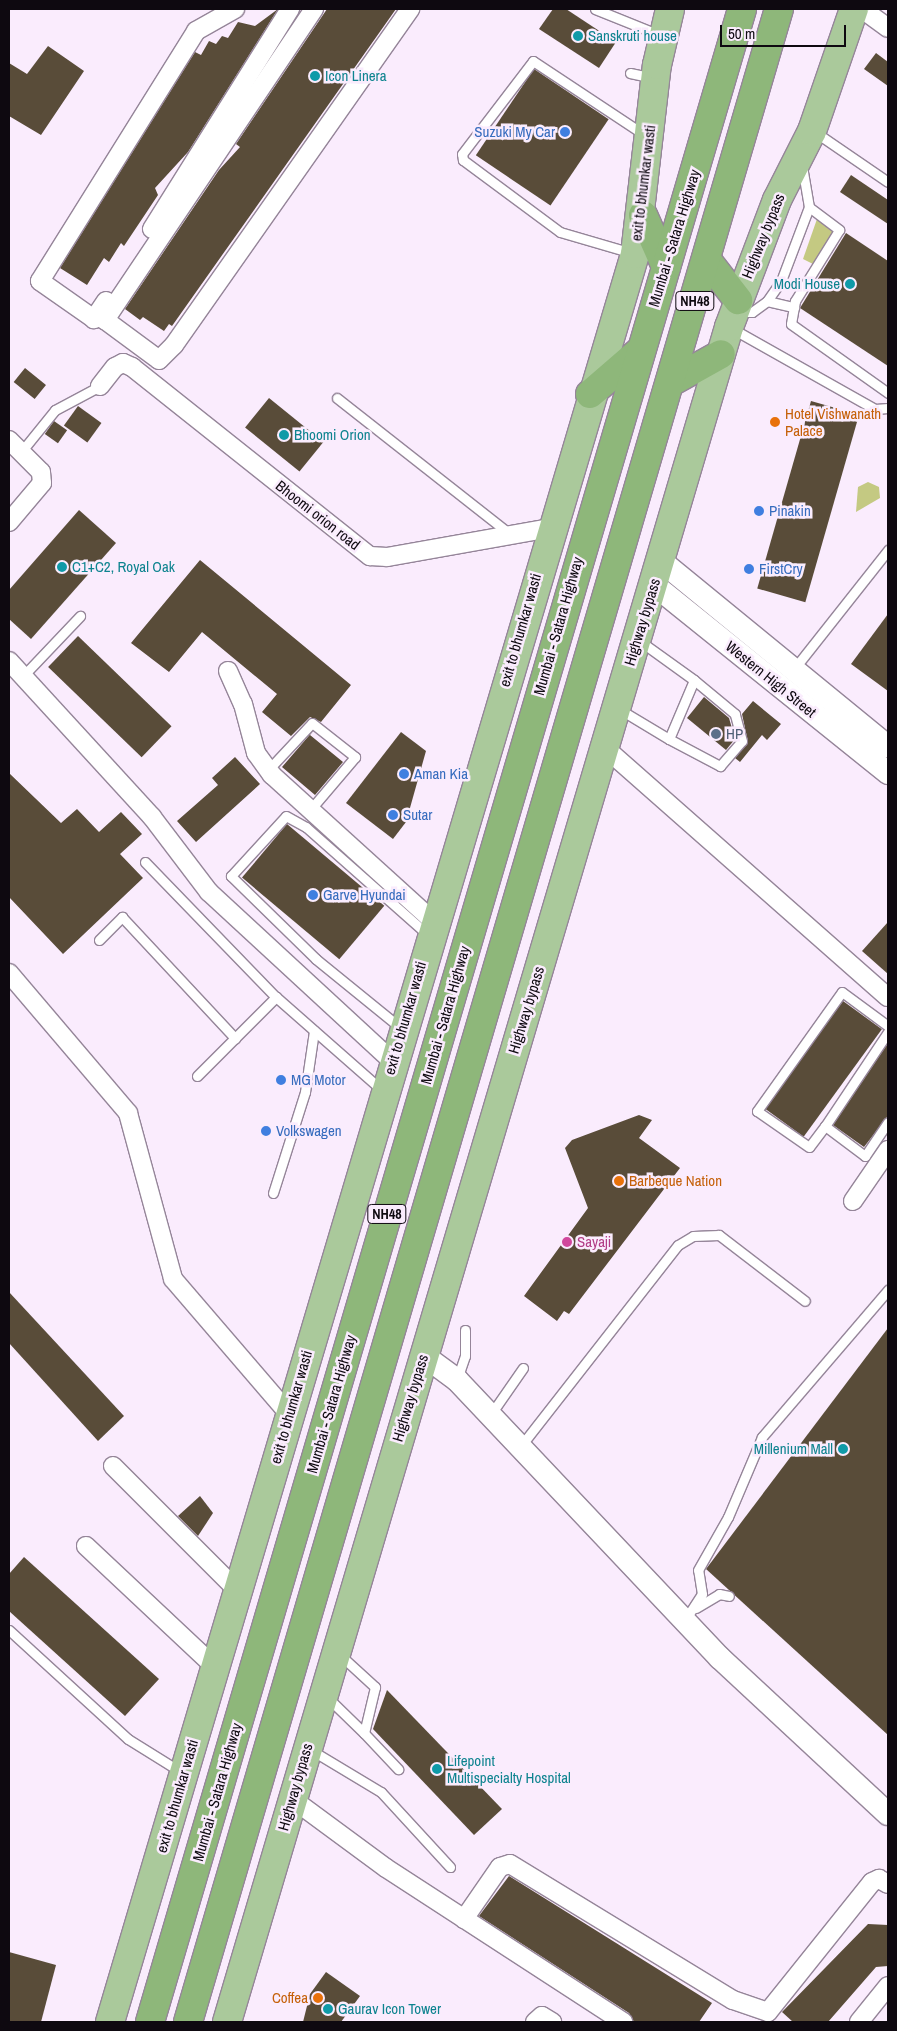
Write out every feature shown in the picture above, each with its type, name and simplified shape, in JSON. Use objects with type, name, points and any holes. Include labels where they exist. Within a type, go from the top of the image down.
[{"type":"highway","name":"Mumbai - Satara Highway","points":[[150,2022],[742,9]]},
{"type":"highway","name":"NH48","points":[[188,2022],[707,260],[779,9]]},
{"type":"highway","points":[[643,215],[666,267]]},
{"type":"highway","points":[[707,260],[734,313]]},
{"type":"highway","points":[[590,394],[640,351]]},
{"type":"highway","points":[[671,382],[721,354]]},
{"type":"main road","name":"exit to bhumkar wasti","points":[[110,2022],[550,528],[635,254],[643,215],[648,138],[643,76],[664,36],[670,9]]},
{"type":"main road","name":"Highway bypass","points":[[227,2022],[335,1651],[721,354],[734,313],[812,130],[854,9]]},
{"type":"street","points":[[235,9],[196,31],[40,281],[94,319],[290,9]]},
{"type":"street","points":[[314,9],[105,320],[159,360],[174,345],[410,9]]},
{"type":"street","points":[[862,9],[888,28]]},
{"type":"street","name":"Bhoomi orion road","points":[[100,386],[123,363],[370,556],[387,556],[550,528]]},
{"type":"street","points":[[9,522],[42,482],[41,472],[15,446]]},
{"type":"street","name":"Western High Street","points":[[657,572],[787,678],[888,773]]},
{"type":"street","points":[[9,661],[152,817],[209,892],[393,1062]]},
{"type":"street","points":[[228,671],[243,704],[256,753],[268,770],[432,930]]},
{"type":"street","name":"Western High Street","points":[[787,678],[888,747]]},
{"type":"street","points":[[604,747],[888,997]]},
{"type":"street","points":[[9,973],[128,1113],[173,1279],[288,1414]]},
{"type":"street","points":[[853,1201],[888,1150]]},
{"type":"street","points":[[423,1355],[457,1380],[518,1449],[690,1615],[888,1814]]},
{"type":"street","points":[[113,1466],[237,1590]]},
{"type":"street","points":[[86,1546],[214,1666]]},
{"type":"street","points":[[292,1798],[464,1919],[623,2022]]},
{"type":"street","points":[[464,1919],[500,1867],[510,1864],[733,2000],[770,2019],[872,1882],[879,1879],[888,1884]]},
{"type":"street","points":[[859,2022],[888,1986]]},
{"type":"street","points":[[535,2022],[542,2016],[552,2022]]},
{"type":"lane","points":[[595,9],[664,36]]},
{"type":"lane","points":[[635,254],[560,232],[463,160],[462,154],[533,61],[648,138]]},
{"type":"lane","points":[[812,130],[888,182]]},
{"type":"lane","points":[[734,313],[752,312],[767,302],[781,281],[809,206],[800,156]]},
{"type":"lane","points":[[809,206],[839,230],[794,307],[791,324],[888,393]]},
{"type":"lane","points":[[767,302],[794,307]]},
{"type":"lane","points":[[734,313],[875,409],[888,408]]},
{"type":"lane","points":[[15,446],[55,410],[100,386]]},
{"type":"lane","points":[[337,398],[510,534]]},
{"type":"lane","points":[[787,678],[888,550]]},
{"type":"lane","points":[[22,676],[80,616]]},
{"type":"lane","points":[[616,707],[720,766],[742,741],[735,714],[694,680],[636,638]]},
{"type":"lane","points":[[670,739],[694,680]]},
{"type":"lane","points":[[268,770],[312,723],[355,757],[310,810]]},
{"type":"lane","points":[[402,1030],[316,959],[230,876],[286,816],[306,827],[432,930]]},
{"type":"lane","points":[[145,862],[276,997],[384,1092]]},
{"type":"lane","points":[[99,940],[122,917],[235,1038]]},
{"type":"lane","points":[[888,1026],[842,992],[757,1111],[809,1147],[888,1032]]},
{"type":"lane","points":[[196,1076],[276,997]]},
{"type":"lane","points":[[273,1193],[305,1092],[314,1030]]},
{"type":"lane","points":[[825,1126],[865,1156],[888,1122]]},
{"type":"lane","points":[[518,1449],[678,1245],[693,1236],[719,1235],[805,1300]]},
{"type":"lane","points":[[690,1615],[702,1594],[698,1570],[728,1517],[762,1437],[888,1290]]},
{"type":"lane","points":[[457,1380],[465,1356],[465,1330]]},
{"type":"lane","points":[[489,1416],[523,1368]]},
{"type":"lane","points":[[690,1615],[719,1594],[729,1596]]},
{"type":"lane","points":[[9,1630],[128,1739],[184,1773]]},
{"type":"lane","points":[[335,1651],[375,1687],[364,1733]]},
{"type":"lane","points":[[323,1693],[398,1769]]},
{"type":"lane","points":[[307,1747],[381,1792],[450,1867]]},
{"type":"green space","points":[[817,219],[836,231],[815,265],[803,259]]},
{"type":"green space","points":[[868,482],[879,487],[880,498],[856,512],[858,487]]},
{"type":"building","points":[[278,9],[188,152],[155,188],[158,195],[124,246],[121,243],[109,262],[104,258],[87,285],[60,268],[195,52],[201,55],[209,41],[216,44],[222,36],[228,38],[238,22],[255,26]]},
{"type":"building","points":[[327,9],[396,9],[172,326],[169,324],[164,331],[143,317],[140,320],[125,309],[219,170],[240,147],[236,144]]},
{"type":"building","name":"Sanskruti house","points":[[553,9],[566,9],[616,42],[599,68],[539,29]]},
{"type":"building","points":[[48,46],[84,71],[41,135],[9,116],[9,63],[27,74]]},
{"type":"building","points":[[876,53],[888,62],[888,86],[864,69]]},
{"type":"building","points":[[534,69],[609,119],[550,206],[476,155]]},
{"type":"building","points":[[851,175],[888,200],[888,224],[840,192]]},
{"type":"building","name":"Modi House","points":[[846,233],[888,261],[888,366],[800,308]]},
{"type":"building","points":[[25,368],[46,385],[35,399],[14,382]]},
{"type":"building","name":"Bhoomi Orion","points":[[269,398],[323,442],[299,472],[245,428]]},
{"type":"building","points":[[811,401],[859,415],[805,602],[757,588]]},
{"type":"building","points":[[78,406],[101,423],[87,442],[64,425]]},
{"type":"building","points":[[54,421],[67,430],[58,443],[45,434]]},
{"type":"building","name":"C1+C2, Royal Oak","points":[[79,510],[116,543],[31,639],[9,619],[9,590]]},
{"type":"building","points":[[200,560],[351,685],[321,722],[310,717],[291,736],[262,712],[277,694],[202,632],[169,672],[131,643]]},
{"type":"building","points":[[888,614],[888,691],[851,664]]},
{"type":"building","points":[[78,636],[172,726],[142,757],[48,667]]},
{"type":"building","points":[[704,697],[729,718],[735,739],[726,750],[687,718]]},
{"type":"building","points":[[753,701],[781,724],[767,740],[762,735],[740,762],[735,758],[748,742],[742,714]]},
{"type":"building","points":[[313,731],[310,735],[343,762],[315,795],[282,767]]},
{"type":"building","points":[[401,732],[426,751],[406,822],[393,839],[346,803]]},
{"type":"building","points":[[235,757],[260,784],[196,842],[177,821],[218,785],[212,778]]},
{"type":"building","points":[[9,773],[61,823],[77,809],[99,832],[121,812],[142,834],[120,854],[143,878],[63,954],[9,897]]},
{"type":"building","name":"Garve Hyundai","points":[[287,824],[384,906],[339,959],[242,878]]},
{"type":"building","points":[[888,922],[888,974],[862,951]]},
{"type":"building","points":[[843,1001],[882,1029],[804,1137],[765,1109]]},
{"type":"building","points":[[888,1043],[888,1116],[864,1147],[833,1125]]},
{"type":"building","points":[[639,1115],[652,1120],[639,1138],[680,1168],[569,1314],[564,1311],[557,1321],[524,1296],[588,1208],[565,1148],[572,1140]]},
{"type":"building","points":[[9,1292],[124,1416],[98,1441],[9,1343]]},
{"type":"building","name":"Millenium Mall","points":[[888,1328],[888,1735],[706,1569]]},
{"type":"building","points":[[200,1496],[213,1513],[198,1536],[178,1516]]},
{"type":"building","points":[[24,1557],[159,1679],[125,1716],[9,1611],[9,1574]]},
{"type":"building","name":"Lifepoint Multispecialty Hospital","points":[[387,1690],[502,1809],[474,1835],[373,1729]]},
{"type":"building","points":[[509,1876],[712,2003],[699,2022],[634,2022],[629,2013],[479,1916]]},
{"type":"building","points":[[868,1924],[888,1925],[888,1966],[876,1967],[828,2022],[793,2022],[782,2012]]},
{"type":"building","points":[[9,1952],[56,1965],[41,2022],[9,2022]]},
{"type":"building","name":"Gaurav Icon Tower","points":[[326,1972],[360,1996],[341,2022],[303,2022],[310,1994]]},
{"type":"place","name":"Sanskruti house","points":[[578,36]]},
{"type":"place","name":"Icon Linera","points":[[315,76]]},
{"type":"place","name":"Suzuki My Car","points":[[565,132]]},
{"type":"place","name":"Modi House","points":[[850,284]]},
{"type":"place","name":"Hotel Vishwanath Palace","points":[[775,422]]},
{"type":"place","name":"Bhoomi Orion","points":[[284,435]]},
{"type":"place","name":"Pinakin","points":[[759,511]]},
{"type":"place","name":"C1+C2, Royal Oak","points":[[62,567]]},
{"type":"place","name":"FirstCry","points":[[749,569]]},
{"type":"place","name":"HP","points":[[716,734]]},
{"type":"place","name":"Aman Kia","points":[[404,774]]},
{"type":"place","name":"Sutar","points":[[393,815]]},
{"type":"place","name":"Garve Hyundai","points":[[313,895]]},
{"type":"place","name":"MG Motor","points":[[281,1080]]},
{"type":"place","name":"Volkswagen","points":[[266,1131]]},
{"type":"place","name":"Barbeque Nation","points":[[619,1181]]},
{"type":"place","name":"Sayaji","points":[[567,1242]]},
{"type":"place","name":"Millenium Mall","points":[[843,1449]]},
{"type":"place","name":"Lifepoint Multispecialty Hospital","points":[[437,1769]]},
{"type":"place","name":"Coffea","points":[[318,1998]]},
{"type":"place","name":"Gaurav Icon Tower","points":[[328,2009]]}]
